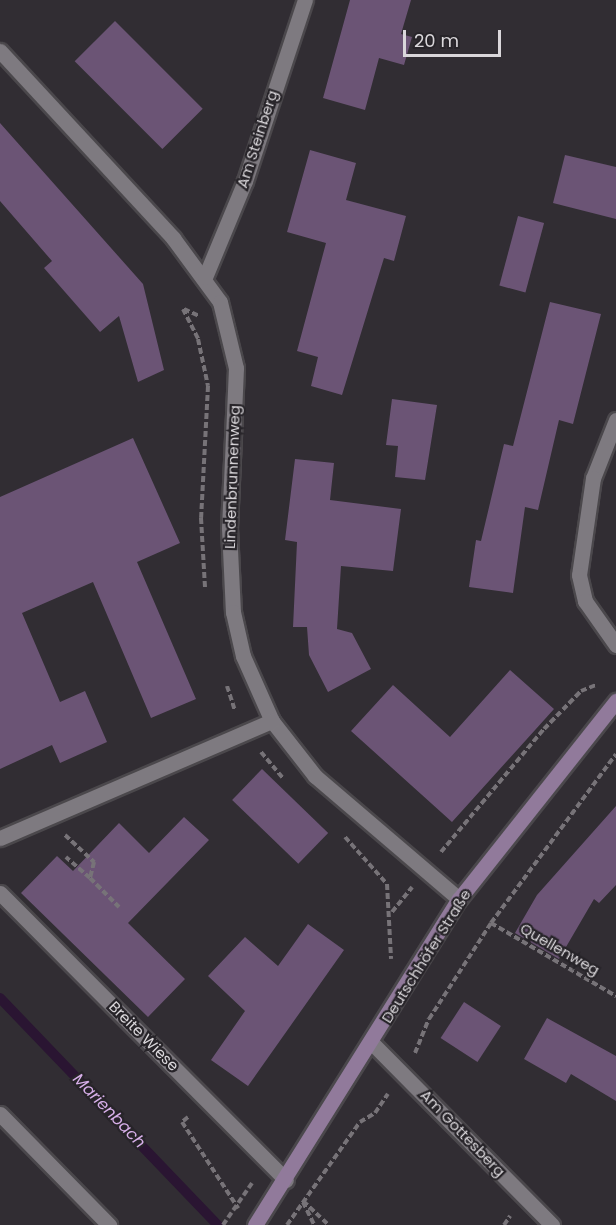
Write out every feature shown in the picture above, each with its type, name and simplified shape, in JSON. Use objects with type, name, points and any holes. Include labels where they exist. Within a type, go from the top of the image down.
[{"type":"main road","name":"Deutschhöfer Straße","points":[[250,1221],[272,1200],[286,1180],[459,899],[616,701]]},
{"type":"street","name":"Am Steinberg","points":[[205,277],[245,181],[305,0]]},
{"type":"street","name":"Lindenbrunnenweg","points":[[0,51],[205,277],[231,329],[236,368],[229,528],[233,612],[247,664],[272,721],[315,776],[459,899]]},
{"type":"street","points":[[616,420],[593,478],[579,575],[585,601],[616,645]]},
{"type":"street","points":[[0,838],[272,721]]},
{"type":"street","name":"Breite Wiese","points":[[0,893],[286,1180]]},
{"type":"street","name":"Am Gottesberg","points":[[372,1043],[552,1225]]},
{"type":"street","points":[[0,1114],[109,1225]]},
{"type":"path","points":[[391,912],[581,691]]},
{"type":"path","points":[[259,750],[293,787]]},
{"type":"path","points":[[287,1225],[360,1122],[375,1113],[491,922],[616,754]]},
{"type":"path","points":[[48,817],[94,862],[90,878]]},
{"type":"path","points":[[340,831],[387,884],[391,912],[392,958],[386,967]]},
{"type":"path","points":[[66,857],[119,907]]},
{"type":"path","name":"Quellenweg","points":[[491,922],[616,996]]},
{"type":"path","points":[[198,1122],[188,1117],[182,1122],[250,1221]]},
{"type":"path","points":[[223,1225],[252,1183]]},
{"type":"path","points":[[303,1202],[314,1225]]},
{"type":"path","points":[[303,1202],[329,1225]]},
{"type":"building","points":[[350,0],[411,0],[401,34],[412,37],[404,65],[379,58],[365,110],[323,98]]},
{"type":"building","points":[[115,21],[203,109],[162,149],[75,61]]},
{"type":"building","points":[[0,123],[143,284],[164,370],[138,382],[119,316],[100,332],[44,268],[52,261],[0,201]]},
{"type":"building","points":[[310,150],[356,163],[346,200],[406,216],[394,261],[384,258],[342,395],[311,386],[318,357],[297,351],[326,243],[287,232]]},
{"type":"building","points":[[565,155],[616,167],[616,219],[553,203]]},
{"type":"building","points":[[518,216],[544,223],[525,293],[499,286]]},
{"type":"building","points":[[550,302],[601,314],[573,424],[559,420],[538,510],[525,507],[513,593],[469,587],[476,540],[481,541],[504,444],[513,446]]},
{"type":"building","points":[[392,399],[437,405],[425,480],[395,477],[398,446],[386,445]]},
{"type":"building","points":[[133,438],[180,543],[137,562],[196,699],[151,718],[93,582],[22,613],[60,702],[85,691],[107,742],[60,763],[52,745],[0,769],[0,497]]},
{"type":"building","points":[[295,459],[334,463],[330,500],[401,509],[393,571],[341,566],[337,629],[352,633],[371,669],[328,692],[309,655],[307,627],[293,627],[297,542],[285,540]]},
{"type":"building","points":[[510,670],[554,709],[452,822],[351,731],[393,685],[450,737]]},
{"type":"building","points":[[262,769],[328,833],[298,864],[232,800]]},
{"type":"building","points":[[616,806],[616,885],[599,903],[594,899],[559,959],[515,933],[537,895]]},
{"type":"building","points":[[184,817],[209,840],[128,923],[185,979],[148,1017],[21,893],[57,856],[73,871],[119,823],[149,853]]},
{"type":"building","points":[[308,924],[344,950],[248,1086],[211,1060],[245,1011],[208,976],[245,937],[278,966]]},
{"type":"building","points":[[464,1002],[501,1026],[477,1062],[441,1038]]},
{"type":"building","points":[[547,1018],[616,1056],[616,1101],[571,1074],[566,1083],[524,1059]]},
{"type":"waterway","name":"Marienbach","points":[[0,998],[218,1225]]}]
